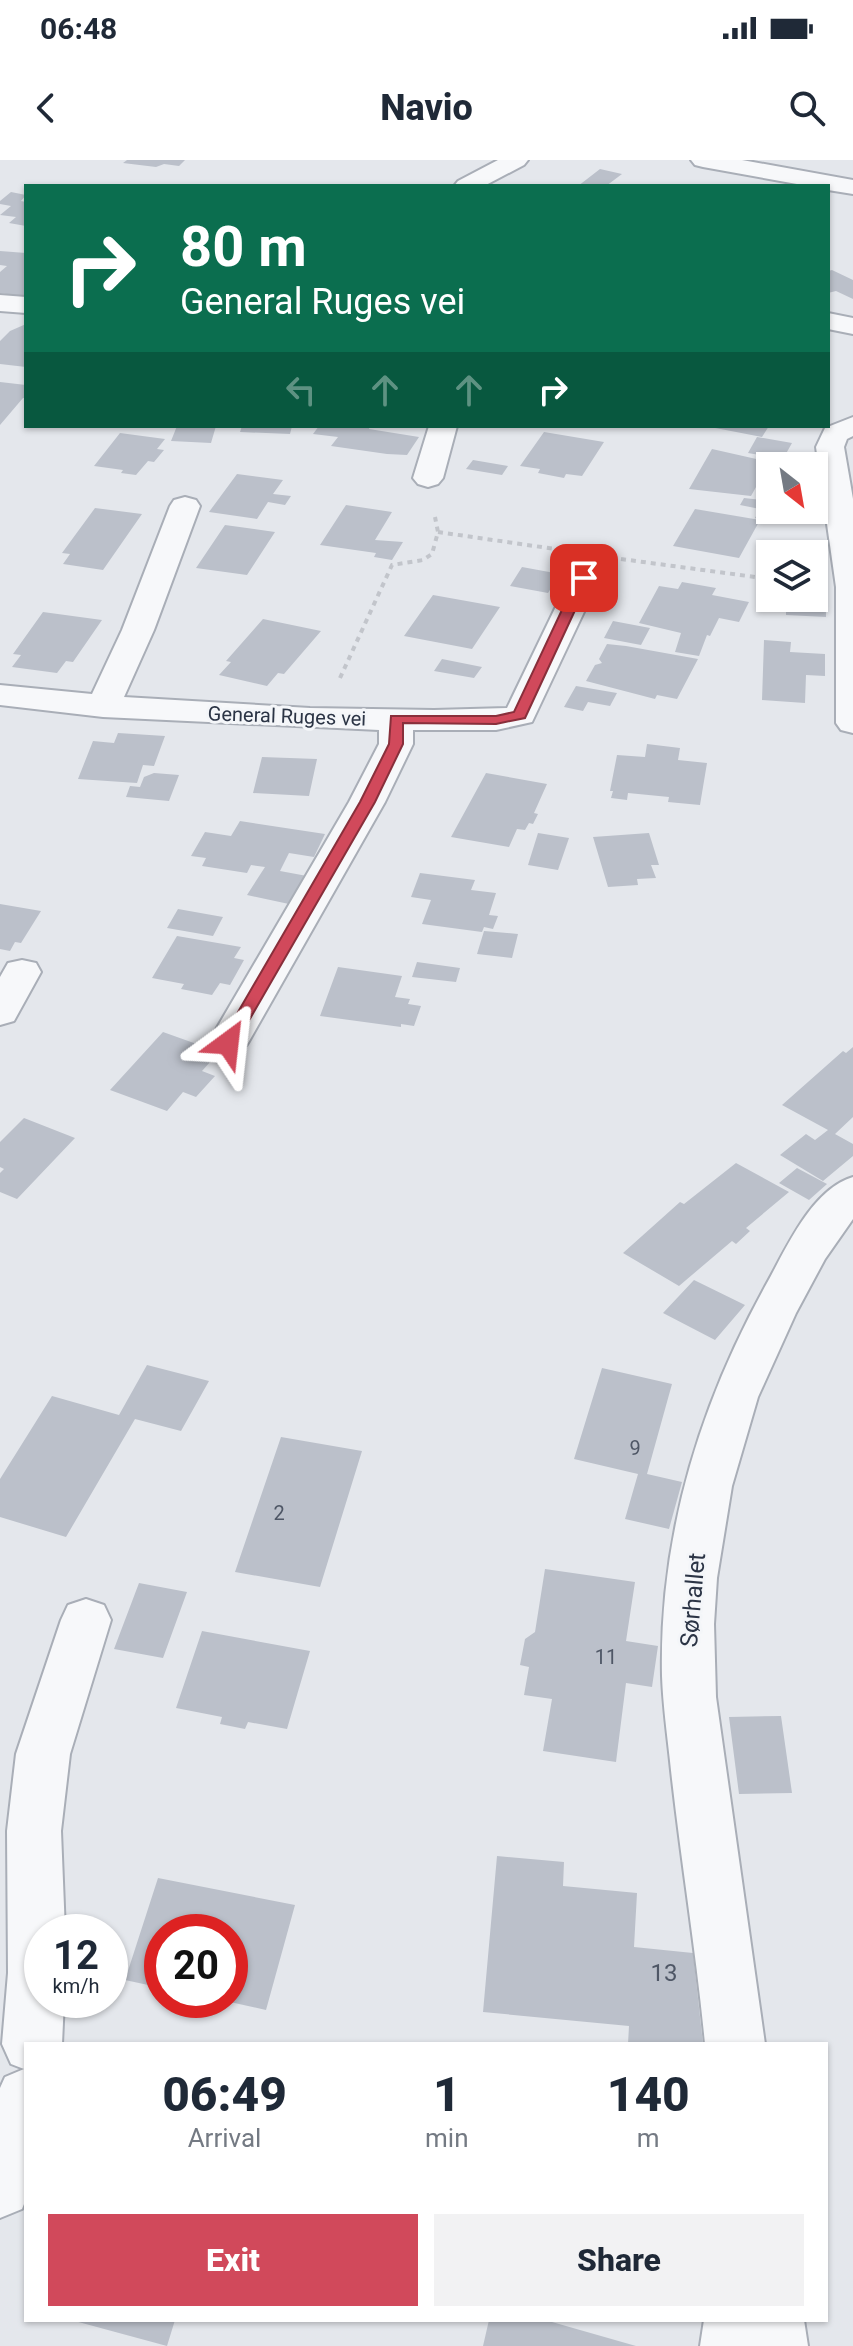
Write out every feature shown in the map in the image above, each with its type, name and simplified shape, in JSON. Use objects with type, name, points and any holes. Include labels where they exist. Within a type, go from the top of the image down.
[{"type":"street","points":[[470,184],[516,160]]},
{"type":"street","points":[[703,160],[756,166],[853,187]]},
{"type":"street","points":[[727,184],[756,166]]},
{"type":"street","points":[[0,303],[24,305]]},
{"type":"street","points":[[830,321],[853,326]]},
{"type":"street","points":[[852,717],[852,587],[830,447],[835,434],[853,425]]},
{"type":"street","points":[[428,478],[442,428]]},
{"type":"street","points":[[103,707],[138,630],[185,506]]},
{"type":"street","name":"General Ruges vei","points":[[0,695],[103,707],[321,719],[496,720],[520,715],[584,578]]},
{"type":"street","points":[[228,1043],[367,802],[396,744],[396,719]]},
{"type":"street","points":[[0,1012],[22,972]]},
{"type":"street","name":"Sørhallet","points":[[735,2042],[727,1963],[702,1817],[688,1671],[698,1541],[724,1426],[746,1363],[817,1234],[853,1192]]},
{"type":"street","points":[[32,2042],[37,1973],[34,1831],[43,1754],[86,1620]]},
{"type":"street","points":[[0,2187],[24,2105]]},
{"type":"street","points":[[732,2346],[736,2322]]},
{"type":"street","points":[[772,2322],[776,2346]]},
{"type":"path","points":[[321,719],[392,565],[423,560],[432,554],[438,532],[428,478]]},
{"type":"building","points":[[127,160],[185,160],[179,166],[164,164],[156,167],[123,163]]},
{"type":"building","points":[[600,169],[622,174],[609,184],[581,184]]},
{"type":"building","points":[[11,192],[24,195],[21,201],[24,202],[24,226],[9,223],[16,217],[0,215],[11,206],[0,204]]},
{"type":"building","points":[[0,251],[24,253],[24,297],[0,293],[0,272],[7,266],[0,265]]},
{"type":"building","points":[[830,270],[853,280],[853,299],[836,291],[830,292]]},
{"type":"building","points":[[24,325],[24,367],[0,364],[0,341],[10,331]]},
{"type":"building","points":[[0,382],[24,385],[24,398],[0,425]]},
{"type":"building","points":[[176,428],[215,428],[211,443],[171,441]]},
{"type":"building","points":[[241,428],[292,428],[290,434],[240,432]]},
{"type":"building","points":[[318,428],[369,428],[419,437],[407,455],[331,446],[338,437],[313,434]]},
{"type":"building","points":[[715,428],[768,428],[762,437]]},
{"type":"building","points":[[544,432],[604,442],[582,476],[566,474],[564,478],[520,466]]},
{"type":"building","points":[[120,433],[165,439],[157,449],[164,450],[154,462],[148,461],[136,475],[94,466]]},
{"type":"building","points":[[757,437],[792,443],[787,452],[748,453]]},
{"type":"building","points":[[712,449],[756,459],[756,487],[751,496],[689,489]]},
{"type":"building","points":[[473,460],[508,466],[502,475],[466,469]]},
{"type":"building","points":[[237,474],[283,480],[273,494],[291,496],[285,505],[268,502],[257,519],[209,512]]},
{"type":"building","points":[[744,498],[756,499],[756,508],[740,505]]},
{"type":"building","points":[[346,505],[392,512],[375,540],[403,542],[392,560],[374,557],[376,553],[320,545]]},
{"type":"building","points":[[95,508],[142,514],[103,570],[63,564],[70,554],[62,553]]},
{"type":"building","points":[[695,509],[756,519],[758,524],[739,558],[673,546]]},
{"type":"building","points":[[225,525],[275,532],[247,575],[196,568]]},
{"type":"building","points":[[522,567],[560,574],[548,593],[510,586]]},
{"type":"building","points":[[682,582],[716,588],[712,595],[749,602],[739,622],[719,618],[710,636],[707,635],[699,656],[675,652],[681,633],[639,623],[659,586],[678,589]]},
{"type":"building","points":[[433,595],[500,607],[472,649],[404,636]]},
{"type":"building","points":[[43,612],[102,620],[73,662],[66,661],[57,673],[12,667],[21,655],[13,654]]},
{"type":"building","points":[[786,612],[826,612],[826,617],[786,615]]},
{"type":"building","points":[[263,619],[321,631],[284,674],[278,673],[267,686],[219,675],[231,662],[226,661]]},
{"type":"building","points":[[613,621],[650,628],[641,645],[604,638]]},
{"type":"building","points":[[764,640],[791,642],[790,652],[825,654],[825,676],[806,675],[805,703],[762,700]]},
{"type":"building","points":[[607,644],[698,659],[677,699],[657,695],[655,699],[586,681],[595,665],[602,663],[599,659]]},
{"type":"building","points":[[442,659],[482,667],[474,678],[434,671]]},
{"type":"building","points":[[576,686],[617,693],[610,706],[588,702],[583,711],[564,707]]},
{"type":"building","points":[[118,733],[165,736],[154,766],[143,765],[137,783],[78,779],[93,741],[114,743]]},
{"type":"building","points":[[647,744],[680,748],[678,760],[707,763],[700,805],[668,802],[669,797],[628,793],[627,800],[611,798],[617,755],[645,757]]},
{"type":"building","points":[[262,757],[317,759],[309,796],[253,793]]},
{"type":"building","points":[[154,773],[179,775],[169,801],[126,797],[130,786],[140,787],[144,777]]},
{"type":"building","points":[[486,773],[547,784],[534,813],[538,814],[533,824],[529,823],[525,830],[517,829],[509,847],[451,837]]},
{"type":"building","points":[[240,821],[325,834],[314,857],[289,853],[280,871],[307,876],[289,904],[247,895],[265,867],[251,865],[247,873],[202,866],[206,858],[191,856],[205,832],[231,836]]},
{"type":"building","points":[[538,833],[569,838],[558,870],[528,865]]},
{"type":"building","points":[[649,833],[659,865],[651,865],[656,878],[637,879],[638,885],[608,887],[593,837]]},
{"type":"building","points":[[420,873],[475,880],[471,890],[496,893],[489,915],[498,916],[493,929],[484,927],[482,932],[422,924],[431,900],[411,897]]},
{"type":"building","points":[[0,904],[41,911],[21,943],[15,942],[10,951],[0,949]]},
{"type":"building","points":[[178,909],[223,917],[213,936],[167,928]]},
{"type":"building","points":[[484,931],[518,934],[512,958],[477,954]]},
{"type":"building","points":[[177,936],[241,947],[234,958],[244,960],[230,985],[220,983],[212,995],[181,989],[184,984],[152,978]]},
{"type":"building","points":[[417,962],[460,968],[456,982],[412,977]]},
{"type":"building","points":[[338,967],[402,976],[395,997],[410,999],[408,1004],[421,1006],[414,1026],[320,1016]]},
{"type":"building","points":[[163,1032],[219,1052],[202,1071],[215,1076],[196,1097],[183,1092],[167,1111],[110,1090]]},
{"type":"building","points":[[853,1047],[853,1117],[835,1134],[853,1144],[853,1156],[823,1181],[780,1155],[806,1134],[815,1140],[828,1130],[782,1105],[843,1051],[846,1053]]},
{"type":"building","points":[[24,1118],[75,1138],[17,1199],[0,1192],[0,1173],[4,1169],[0,1167],[0,1142]]},
{"type":"building","points":[[736,1163],[789,1192],[746,1228],[750,1231],[736,1244],[732,1241],[679,1286],[623,1253],[680,1202],[684,1204]]},
{"type":"building","points":[[797,1168],[827,1184],[809,1200],[779,1183]]},
{"type":"building","points":[[694,1280],[745,1305],[715,1340],[663,1313]]},
{"type":"building","points":[[147,1365],[209,1381],[181,1431],[135,1419],[66,1537],[0,1517],[0,1479],[52,1396],[119,1415]]},
{"type":"building","points":[[602,1368],[672,1384],[647,1474],[682,1482],[669,1529],[625,1519],[638,1474],[574,1459]]},
{"type":"building","points":[[281,1437],[362,1451],[320,1587],[235,1572]]},
{"type":"building","points":[[545,1569],[635,1582],[626,1641],[658,1646],[652,1687],[626,1683],[616,1762],[543,1751],[552,1699],[524,1695],[529,1667],[520,1665],[525,1639],[535,1632]]},
{"type":"building","points":[[139,1583],[187,1592],[163,1658],[114,1649]]},
{"type":"building","points":[[202,1631],[310,1651],[287,1729],[248,1722],[245,1729],[220,1724],[222,1717],[176,1708]]},
{"type":"building","points":[[781,1716],[792,1793],[739,1794],[729,1717]]},
{"type":"building","points":[[497,1856],[564,1862],[563,1886],[637,1893],[634,1947],[693,1953],[703,2042],[628,2042],[629,2026],[483,2012]]},
{"type":"building","points":[[158,1878],[295,1905],[266,2010],[248,2006],[248,1914],[146,1914]]},
{"type":"building","points":[[144,1921],[144,1984],[128,1981],[128,1971]]},
{"type":"building","points":[[78,2322],[174,2322],[167,2346]]},
{"type":"building","points":[[489,2322],[552,2322],[636,2346],[483,2346]]},
{"type":"route","points":[[228,1043],[367,802],[396,744],[396,719],[496,720],[520,715],[584,578]]}]
